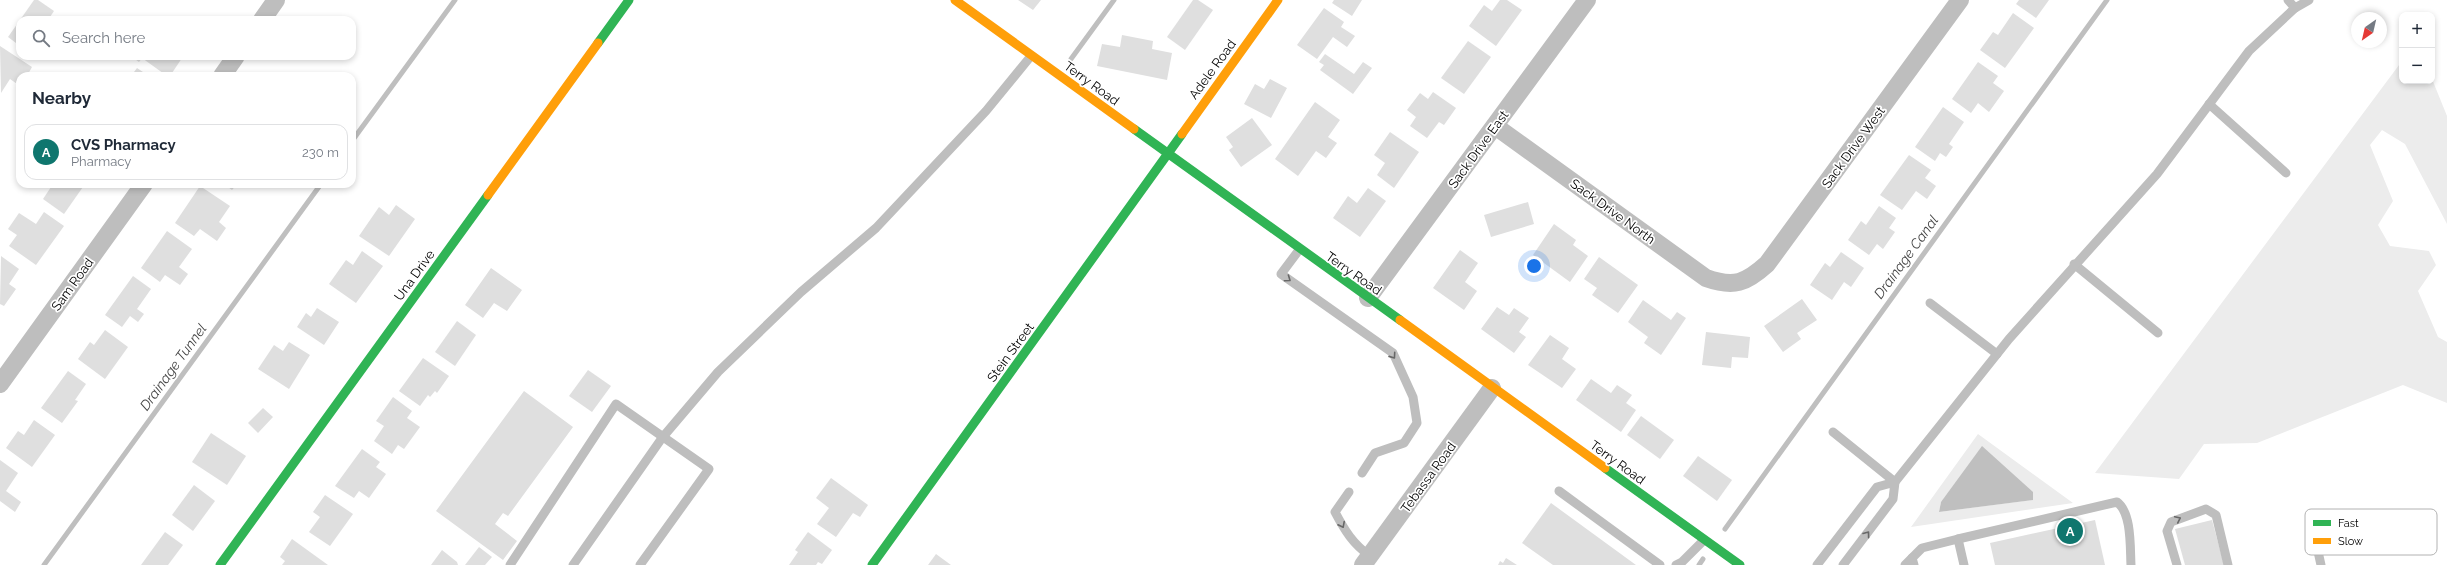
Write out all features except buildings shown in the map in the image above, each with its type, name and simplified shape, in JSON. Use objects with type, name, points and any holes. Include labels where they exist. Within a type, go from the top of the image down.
[{"type":"street","points":[[265,16],[276,0]]},
{"type":"street","name":"Una Drive","points":[[220,565],[629,0]]},
{"type":"street","name":"Terry Road","points":[[955,0],[1734,563]]},
{"type":"street","name":"Adele Road","points":[[1167,153],[1278,0]]},
{"type":"street","name":"Sack Drive East","points":[[1368,298],[1587,0]]},
{"type":"street","name":"Sack Drive West","points":[[1736,283],[1752,278],[1767,264],[1960,0]]},
{"type":"street","points":[[225,72],[233,60]]},
{"type":"street","name":"Sack Drive North","points":[[1495,126],[1706,278],[1720,283],[1736,283]]},
{"type":"street","name":"Stein Street","points":[[872,565],[1158,170],[1167,153]]},
{"type":"street","name":"Sam Road","points":[[0,384],[141,188]]},
{"type":"street","name":"Tebassa Road","points":[[1366,560],[1492,388]]},
{"type":"lane","points":[[2288,0],[2295,8]]},
{"type":"lane","points":[[1843,565],[1893,499],[1895,482],[1997,354],[2074,264],[2157,174],[2249,51],[2295,8],[2308,0]]},
{"type":"lane","points":[[573,565],[662,438],[718,372],[801,292],[876,228],[986,111],[1031,56]]},
{"type":"lane","points":[[2209,104],[2286,173]]},
{"type":"lane","points":[[1299,250],[1281,274],[1393,353],[1413,398],[1417,423],[1404,443],[1375,453],[1362,473]]},
{"type":"lane","points":[[2074,264],[2158,333]]},
{"type":"lane","points":[[1930,303],[1997,354]]},
{"type":"lane","points":[[510,565],[616,404],[662,438],[709,469],[640,565]]},
{"type":"lane","points":[[1833,432],[1895,482]]},
{"type":"lane","points":[[1817,565],[1878,487],[1895,482]]},
{"type":"lane","points":[[1559,491],[1660,565]]},
{"type":"lane","points":[[1349,492],[1335,512],[1346,533],[1366,560]]},
{"type":"lane","points":[[1905,565],[1913,561],[1922,548],[1958,538],[2117,502],[2122,506],[2130,536],[2132,565]]},
{"type":"lane","points":[[2176,565],[2167,531],[2171,522],[2206,509],[2216,515],[2228,565]]},
{"type":"lane","points":[[1958,538],[1964,565]]},
{"type":"lane","points":[[1676,565],[1682,562],[1704,540]]},
{"type":"lane","points":[[2319,555],[2321,565]]},
{"type":"shaded area","points":[[2399,65],[2399,84],[2434,84],[2447,116],[2447,224],[2405,144],[2382,130],[2370,145],[2393,201],[2378,225],[2390,246],[2429,251],[2436,265],[2418,291],[2438,337],[2447,342],[2447,403],[2403,385],[2257,443],[2204,444],[2179,479],[2095,473]]},
{"type":"shaded area","points":[[1978,434],[2073,503],[1911,527]],"holes":[[[2033,492],[2032,500],[1939,512],[1941,502]]]},
{"type":"shaded area","points":[[1982,446],[2033,492],[2033,500],[1939,512],[1941,502]]},
{"type":"waterway","name":"Drainage Tunnel","points":[[356,136],[455,0]]},
{"type":"waterway","points":[[1071,59],[1114,0]]},
{"type":"waterway","name":"Drainage Canal","points":[[1725,529],[2107,0]]},
{"type":"waterway","name":"Drainage Tunnel","points":[[44,565],[318,188]]},
{"type":"waterway","name":"Drainage Canal","points":[[1699,565],[1703,559]]},
{"type":"traffic: fast","points":[[598,43],[629,0]]},
{"type":"traffic: fast","points":[[1134,129],[1400,320]]},
{"type":"traffic: fast","points":[[872,565],[1182,134]]},
{"type":"traffic: fast","points":[[220,565],[488,195]]},
{"type":"traffic: fast","points":[[1605,468],[1740,565]]},
{"type":"traffic: slow","points":[[955,0],[1134,129]]},
{"type":"traffic: slow","points":[[1182,134],[1278,0]]},
{"type":"traffic: slow","points":[[488,195],[598,43]]},
{"type":"traffic: slow","points":[[1400,320],[1605,468]]},
{"type":"place","name":"CVS Pharmacy","points":[[2070,531]]}]
